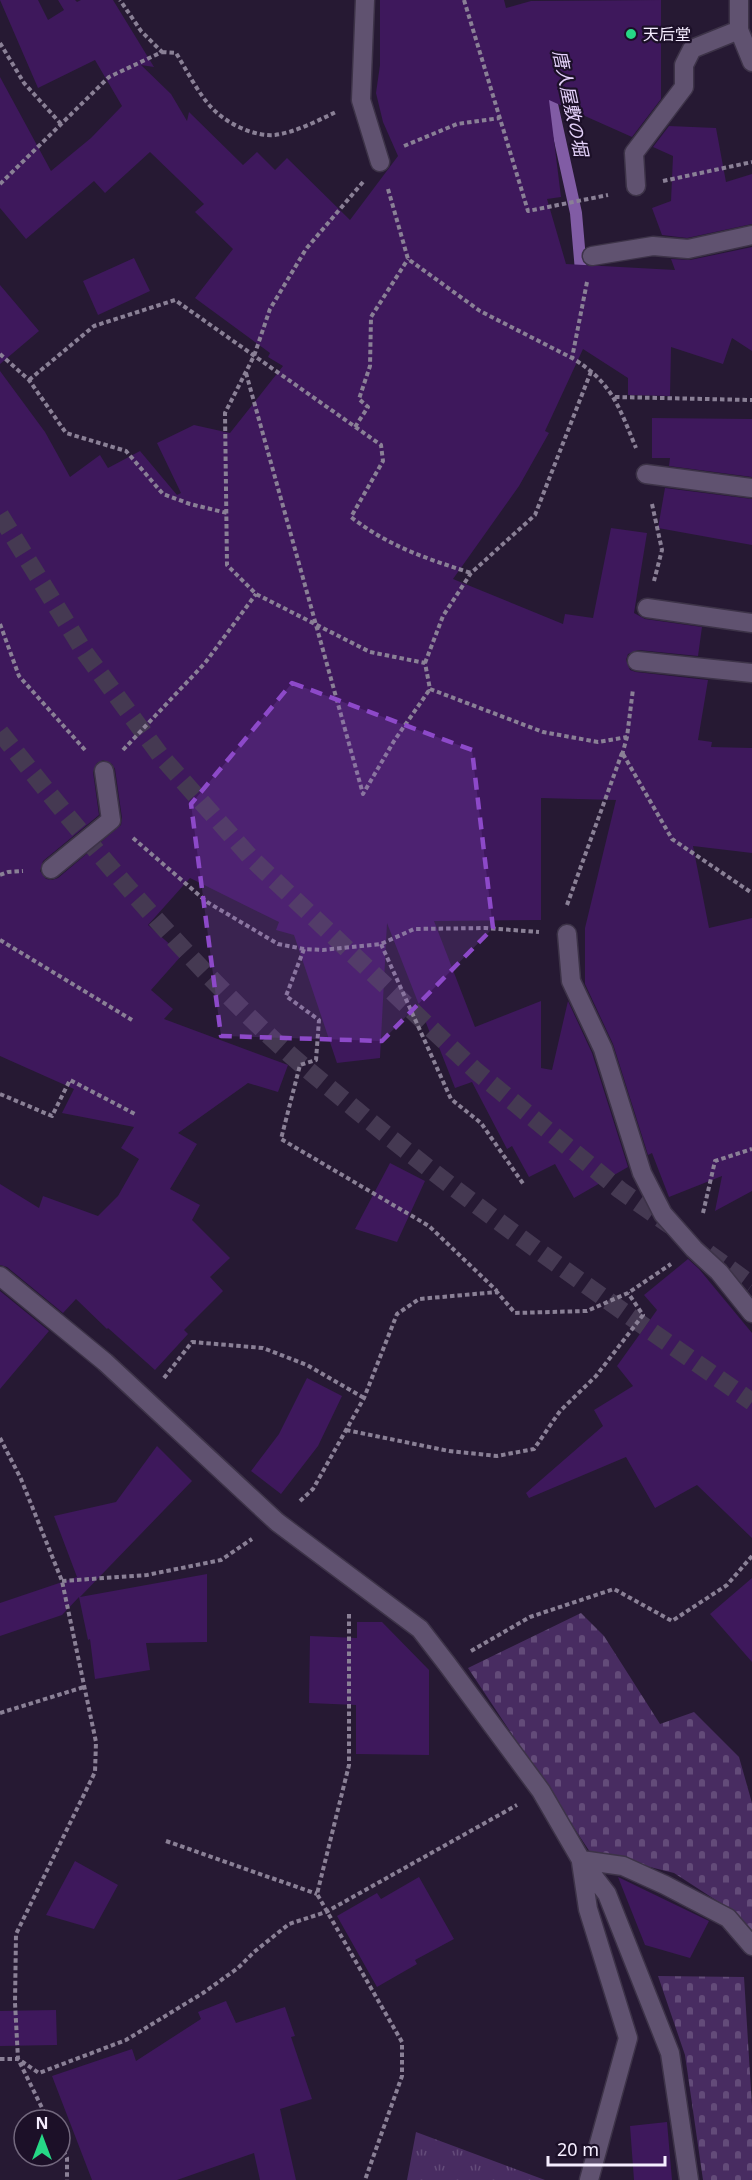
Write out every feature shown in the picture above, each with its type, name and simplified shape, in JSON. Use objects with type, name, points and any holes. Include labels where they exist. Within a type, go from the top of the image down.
[{"type":"street","points":[[365,0],[361,100],[380,162]]},
{"type":"street","points":[[739,0],[739,30],[752,62]]},
{"type":"street","points":[[636,186],[634,153],[684,87],[684,65],[692,49],[739,30]]},
{"type":"street","points":[[591,256],[653,246],[688,249],[752,235]]},
{"type":"street","points":[[646,474],[752,488]]},
{"type":"street","points":[[647,608],[752,623]]},
{"type":"street","points":[[637,661],[752,673]]},
{"type":"street","points":[[51,869],[111,820],[104,771]]},
{"type":"street","points":[[567,934],[571,981],[603,1049],[642,1173],[663,1214],[719,1272],[752,1313]]},
{"type":"street","points":[[0,1276],[105,1362],[277,1522],[420,1629],[447,1664],[541,1791],[581,1860],[607,1894],[670,2053],[689,2180]]},
{"type":"street","points":[[581,1860],[623,1866],[665,1885],[728,1918],[752,1946]]},
{"type":"street","points":[[581,1860],[588,1909],[628,2038],[589,2180]]},
{"type":"path","points":[[120,0],[141,31],[162,52]]},
{"type":"path","points":[[464,0],[528,211],[578,201]]},
{"type":"path","points":[[0,42],[24,83],[61,124]]},
{"type":"path","points":[[0,184],[109,77],[162,52],[176,53],[212,108],[236,125],[256,134],[274,135],[298,129],[361,100]]},
{"type":"path","points":[[500,118],[457,124],[393,151],[380,162],[408,259],[480,311],[591,369],[615,397],[646,474],[662,550],[647,608]]},
{"type":"path","points":[[636,186],[752,162]]},
{"type":"path","points":[[357,188],[306,249],[270,309],[254,356],[225,413],[227,565],[256,594],[370,652],[425,663]]},
{"type":"path","points":[[572,358],[591,256]]},
{"type":"path","points":[[355,427],[368,406],[359,399],[370,366],[371,317],[408,259]]},
{"type":"path","points":[[29,380],[94,326],[175,300],[381,445],[383,461],[351,517],[394,546],[471,573]]},
{"type":"path","points":[[0,354],[29,380],[66,433],[126,452],[163,495],[227,513]]},
{"type":"path","points":[[246,373],[363,794],[394,741],[430,689],[425,663],[443,616],[471,573],[535,515],[591,369]]},
{"type":"path","points":[[615,397],[752,400]]},
{"type":"path","points":[[0,624],[19,676],[104,771],[205,663],[256,594]]},
{"type":"path","points":[[111,820],[207,902],[278,944],[323,950],[381,944],[414,928],[485,928],[567,934],[567,905],[627,737],[637,661]]},
{"type":"path","points":[[430,689],[543,732],[598,742],[627,737]]},
{"type":"path","points":[[620,762],[622,753]]},
{"type":"path","points":[[622,753],[672,839],[752,893]]},
{"type":"path","points":[[0,940],[132,1020]]},
{"type":"path","points":[[381,944],[450,1099],[481,1123],[524,1185]]},
{"type":"path","points":[[304,949],[286,996],[319,1020],[316,1060],[300,1065],[281,1139],[429,1226],[516,1313],[587,1311],[628,1293],[694,1248],[716,1161],[752,1149]]},
{"type":"path","points":[[0,1094],[52,1116],[70,1080],[135,1114]]},
{"type":"path","points":[[62,1581],[147,1575],[221,1560],[277,1522],[313,1489],[364,1398],[396,1314],[419,1299],[497,1292]]},
{"type":"path","points":[[346,1430],[449,1451],[497,1456],[534,1449],[560,1412],[596,1376],[643,1315],[628,1293]]},
{"type":"path","points":[[145,1401],[192,1342],[263,1348],[307,1365],[364,1398]]},
{"type":"path","points":[[0,1438],[21,1479],[62,1581],[96,1743],[95,1772],[16,1934],[15,2002],[18,2059],[42,2108]]},
{"type":"path","points":[[447,1664],[530,1617],[614,1589],[672,1621],[727,1586],[752,1556]]},
{"type":"path","points":[[350,1576],[349,1765],[317,1894],[402,2042],[402,2076],[365,2180]]},
{"type":"path","points":[[0,1713],[84,1687]]},
{"type":"path","points":[[0,2059],[18,2059],[39,2073],[126,2040],[203,1993],[238,1968],[289,1924],[326,1912],[541,1791]]},
{"type":"path","points":[[166,1841],[317,1894]]},
{"type":"highlighted area","points":[[292,683],[472,750],[493,928],[382,1041],[221,1036],[191,804]]},
{"type":"green space","points":[[581,1613],[604,1636],[660,1724],[694,1712],[739,1757],[752,1803],[752,1931],[728,1908],[674,1873],[590,1852],[468,1668]]},
{"type":"green space","points":[[658,1976],[744,1977],[752,2106],[752,2180],[703,2180],[685,2055]]},
{"type":"green space","points":[[416,2132],[545,2180],[407,2180]]},
{"type":"building","points":[[0,0],[38,0],[48,20],[64,10],[58,0],[77,2],[113,0],[154,67],[141,65],[171,94],[187,121],[189,112],[243,165],[257,152],[275,170],[287,158],[350,220],[398,156],[383,122],[376,93],[380,65],[380,0],[504,0],[506,8],[531,1],[661,0],[661,99],[632,137],[549,100],[561,197],[547,199],[566,264],[675,270],[671,259],[690,260],[752,247],[752,351],[732,338],[723,364],[671,347],[670,396],[628,395],[628,378],[583,349],[545,431],[549,433],[519,486],[453,579],[563,624],[565,614],[593,618],[611,528],[647,533],[634,613],[645,619],[702,627],[698,656],[638,650],[628,654],[626,660],[630,670],[636,672],[708,680],[698,740],[712,742],[711,747],[752,748],[752,853],[693,846],[709,928],[752,918],[752,1191],[715,1211],[722,1176],[669,1197],[652,1153],[648,1155],[613,1044],[585,984],[585,928],[616,800],[541,798],[541,920],[434,921],[475,1027],[541,1001],[541,1068],[552,1070],[568,1001],[592,1053],[628,1167],[574,1198],[555,1164],[529,1177],[512,1146],[507,1149],[472,1082],[455,1088],[433,1032],[430,1033],[387,923],[380,1058],[337,1063],[294,935],[276,930],[279,922],[190,878],[148,925],[182,955],[151,990],[173,1009],[164,1019],[288,1065],[278,1092],[248,1083],[178,1133],[197,1144],[170,1189],[200,1205],[192,1220],[230,1258],[210,1277],[223,1291],[184,1330],[188,1334],[155,1370],[76,1299],[63,1313],[7,1267],[0,1265],[0,1184],[39,1208],[43,1196],[98,1216],[118,1196],[139,1159],[121,1148],[134,1127],[62,1113],[74,1089],[0,1056],[0,371],[45,432],[70,477],[100,455],[108,468],[140,451],[177,495],[181,493],[157,443],[194,425],[230,433],[283,366],[268,357],[270,353],[195,298],[233,249],[195,212],[204,204],[150,152],[105,193],[94,181],[26,239],[0,208],[0,77],[51,171],[91,138],[122,106],[95,60],[38,88]],"holes":[[[103,760],[112,764],[115,769],[121,825],[58,878],[46,879],[40,871],[43,861],[99,815],[93,772],[97,763]]]},
{"type":"building","points":[[669,126],[716,128],[726,182],[752,174],[752,224],[687,238],[662,235],[652,208],[671,201],[673,156],[653,147]]},
{"type":"building","points":[[134,258],[150,291],[98,315],[83,281]]},
{"type":"building","points":[[0,285],[39,331],[0,364]]},
{"type":"building","points":[[652,418],[752,419],[752,477],[669,466],[670,458],[652,458]]},
{"type":"building","points":[[665,488],[752,499],[752,545],[658,528]]},
{"type":"building","points":[[390,1163],[425,1181],[397,1242],[355,1229]]},
{"type":"building","points":[[688,1259],[752,1333],[752,1538],[697,1485],[655,1508],[626,1457],[529,1498],[526,1493],[603,1426],[594,1410],[633,1386],[617,1366],[657,1310],[644,1295]]},
{"type":"building","points":[[0,1291],[49,1331],[0,1389]]},
{"type":"building","points":[[307,1378],[342,1396],[318,1446],[281,1494],[251,1471],[279,1434]]},
{"type":"building","points":[[157,1446],[192,1481],[80,1597],[207,1574],[207,1642],[146,1643],[150,1670],[95,1679],[90,1639],[88,1640],[79,1597],[62,1615],[0,1636],[0,1603],[77,1577],[54,1516],[116,1502]]},
{"type":"building","points":[[752,1578],[752,1662],[710,1614]]},
{"type":"building","points":[[357,1622],[382,1622],[429,1670],[429,1755],[356,1754],[356,1705],[309,1703],[310,1636],[357,1638]]},
{"type":"building","points":[[75,1861],[118,1885],[94,1929],[46,1915]]},
{"type":"building","points":[[419,1877],[454,1939],[415,1960],[417,1964],[377,1987],[337,1916],[377,1893],[381,1899]]},
{"type":"building","points":[[618,1877],[709,1921],[690,1958],[645,1945]]},
{"type":"building","points":[[226,2001],[236,2023],[285,2007],[295,2036],[291,2037],[312,2099],[280,2109],[296,2180],[260,2180],[254,2153],[177,2180],[92,2180],[72,2128],[72,2108],[64,2108],[52,2076],[132,2049],[136,2061],[201,2019],[198,2012]]},
{"type":"building","points":[[56,2010],[57,2045],[0,2046],[0,2011]]},
{"type":"building","points":[[667,2122],[672,2180],[634,2180],[630,2126]]},
{"type":"waterway","name":"唐人屋敷の堀","points":[[548,86],[576,213],[581,271]]},
{"type":"tunnel","points":[[0,515],[85,653],[160,755],[252,859],[476,1071],[620,1190],[671,1226]]},
{"type":"tunnel","points":[[0,732],[132,893],[203,970],[286,1052],[403,1148],[500,1223],[752,1402]]},
{"type":"tunnel","points":[[708,1253],[752,1285]]},
{"type":"place","name":"天后堂","points":[[631,34]]}]
